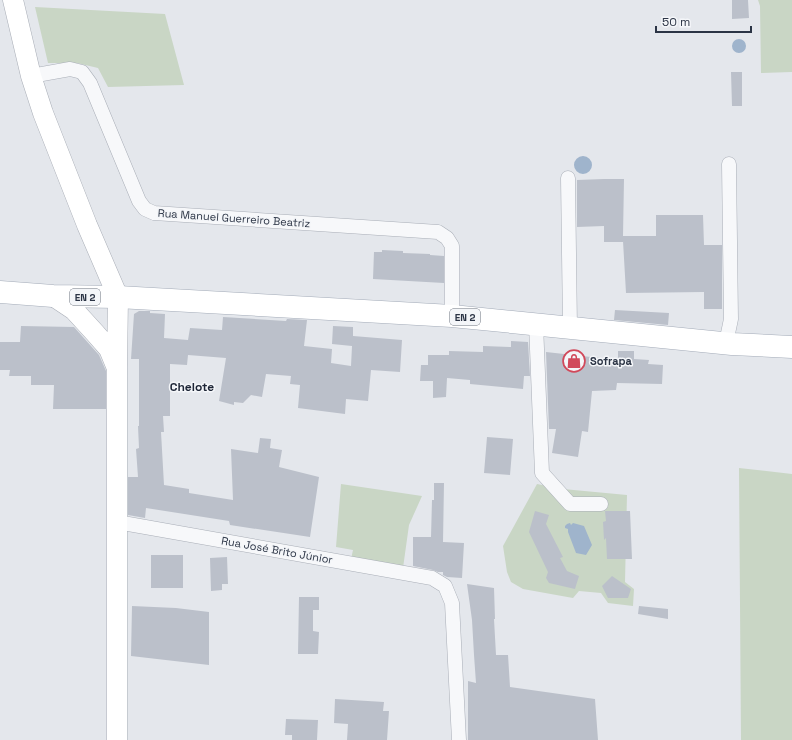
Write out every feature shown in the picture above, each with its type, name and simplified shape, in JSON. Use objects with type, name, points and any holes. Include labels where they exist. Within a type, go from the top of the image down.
[{"type":"main road","name":"EN 2","points":[[0,292],[52,296],[118,298],[452,316],[726,343],[792,347]]},
{"type":"street","points":[[13,0],[31,76],[43,113],[87,225],[118,298],[116,368],[116,740]]},
{"type":"street","name":"Rua Manuel Guerreiro Beatriz","points":[[31,76],[70,69],[82,72],[90,83],[139,202],[145,209],[154,213],[438,232],[447,238],[452,246],[452,316]]},
{"type":"street","points":[[726,343],[730,319],[729,164]]},
{"type":"street","points":[[568,178],[570,328]]},
{"type":"street","points":[[52,296],[74,310],[95,333],[109,349],[116,368]]},
{"type":"street","points":[[536,324],[542,473],[570,504],[601,504]]},
{"type":"street","name":"Rua José Brito Júnior","points":[[116,522],[432,578],[436,580],[445,586],[452,604],[459,740]]},
{"type":"green space","points":[[758,0],[792,0],[792,72],[761,73],[760,6]]},
{"type":"green space","points":[[35,7],[165,14],[184,85],[108,87],[98,68],[77,63],[48,63]]},
{"type":"green space","points":[[739,468],[792,474],[792,740],[741,740]]},
{"type":"green space","points":[[341,484],[422,496],[409,525],[403,568],[351,559],[353,550],[336,547]]},
{"type":"green space","points":[[537,484],[563,489],[627,495],[625,582],[634,589],[633,606],[608,603],[601,593],[579,591],[573,598],[523,589],[511,582],[507,572],[503,546]]},
{"type":"water","points":[[739,39],[744,41],[746,46],[744,51],[739,53],[734,51],[732,46],[734,41]]},
{"type":"water","points":[[583,156],[589,159],[592,165],[589,171],[583,174],[577,171],[574,165],[577,159]]},
{"type":"water","points":[[570,523],[571,525],[573,523],[584,526],[592,545],[586,555],[576,553],[568,529],[565,528],[567,524]]},
{"type":"building","points":[[732,0],[748,0],[749,18],[732,19]]},
{"type":"building","points":[[731,72],[742,72],[742,106],[732,106]]},
{"type":"building","points":[[624,179],[623,236],[656,236],[656,215],[703,215],[704,245],[722,245],[722,309],[704,309],[704,292],[626,293],[623,241],[604,242],[604,226],[577,227],[577,180]]},
{"type":"building","points":[[382,250],[444,256],[444,283],[373,279],[374,252],[382,252]]},
{"type":"building","points":[[615,310],[669,313],[668,325],[614,320]]},
{"type":"building","points":[[139,311],[150,311],[150,313],[165,314],[164,338],[188,340],[190,328],[222,330],[223,317],[286,321],[287,319],[307,320],[304,346],[332,349],[331,363],[351,366],[352,346],[332,344],[333,326],[353,327],[353,336],[402,340],[400,372],[371,370],[368,401],[346,399],[345,414],[298,408],[300,385],[290,384],[291,376],[266,374],[262,397],[251,395],[243,403],[234,402],[234,405],[219,401],[226,358],[188,355],[187,365],[170,364],[170,416],[163,416],[164,432],[161,432],[164,485],[189,489],[189,493],[233,500],[231,449],[258,453],[260,438],[271,439],[270,448],[282,450],[279,467],[319,477],[310,537],[230,525],[229,521],[146,508],[145,518],[128,515],[128,477],[138,477],[136,449],[139,448],[139,359],[131,359],[134,314]]},
{"type":"building","points":[[21,326],[74,327],[99,355],[106,371],[106,409],[53,409],[54,385],[31,385],[31,376],[9,376],[10,370],[0,370],[0,342],[20,342]]},
{"type":"building","points":[[511,341],[528,342],[530,376],[524,376],[523,389],[470,384],[470,380],[447,378],[446,397],[433,398],[433,381],[420,381],[421,365],[428,365],[428,355],[449,355],[449,351],[483,352],[483,346],[511,347]]},
{"type":"building","points":[[618,351],[634,351],[634,359],[649,360],[648,364],[663,365],[662,384],[617,383],[616,390],[592,391],[588,432],[582,431],[578,457],[552,453],[556,429],[549,429],[546,352],[618,360]]},
{"type":"building","points":[[487,437],[513,439],[510,475],[484,473]]},
{"type":"building","points":[[434,483],[444,483],[443,542],[464,543],[462,578],[447,577],[443,575],[443,572],[413,566],[413,537],[431,537]]},
{"type":"building","points":[[535,511],[549,515],[546,524],[563,557],[560,558],[567,571],[579,576],[575,589],[549,583],[546,578],[548,572],[529,532]]},
{"type":"building","points":[[605,511],[630,511],[632,559],[607,559],[606,538],[604,540],[603,522],[606,521]]},
{"type":"building","points":[[151,555],[183,555],[183,588],[151,588]]},
{"type":"building","points":[[227,557],[228,584],[222,584],[222,590],[211,591],[210,558]]},
{"type":"building","points":[[612,576],[631,589],[628,598],[608,598],[602,586]]},
{"type":"building","points":[[467,584],[494,588],[496,655],[508,655],[510,687],[595,699],[598,740],[468,740],[468,681],[476,683],[472,620]]},
{"type":"building","points":[[299,597],[319,597],[319,610],[313,610],[313,631],[319,632],[318,654],[298,654]]},
{"type":"building","points":[[132,606],[176,608],[209,612],[209,665],[131,656]]},
{"type":"building","points":[[639,606],[668,609],[668,619],[638,614]]},
{"type":"building","points":[[335,699],[384,702],[383,711],[389,711],[387,740],[347,740],[348,724],[334,723]]},
{"type":"building","points":[[286,719],[318,720],[317,740],[292,740],[292,735],[285,735]]},
{"type":"place","name":"Sofrapa","points":[[574,361]]},
{"type":"district","name":"Chelote","points":[[192,387]]}]
